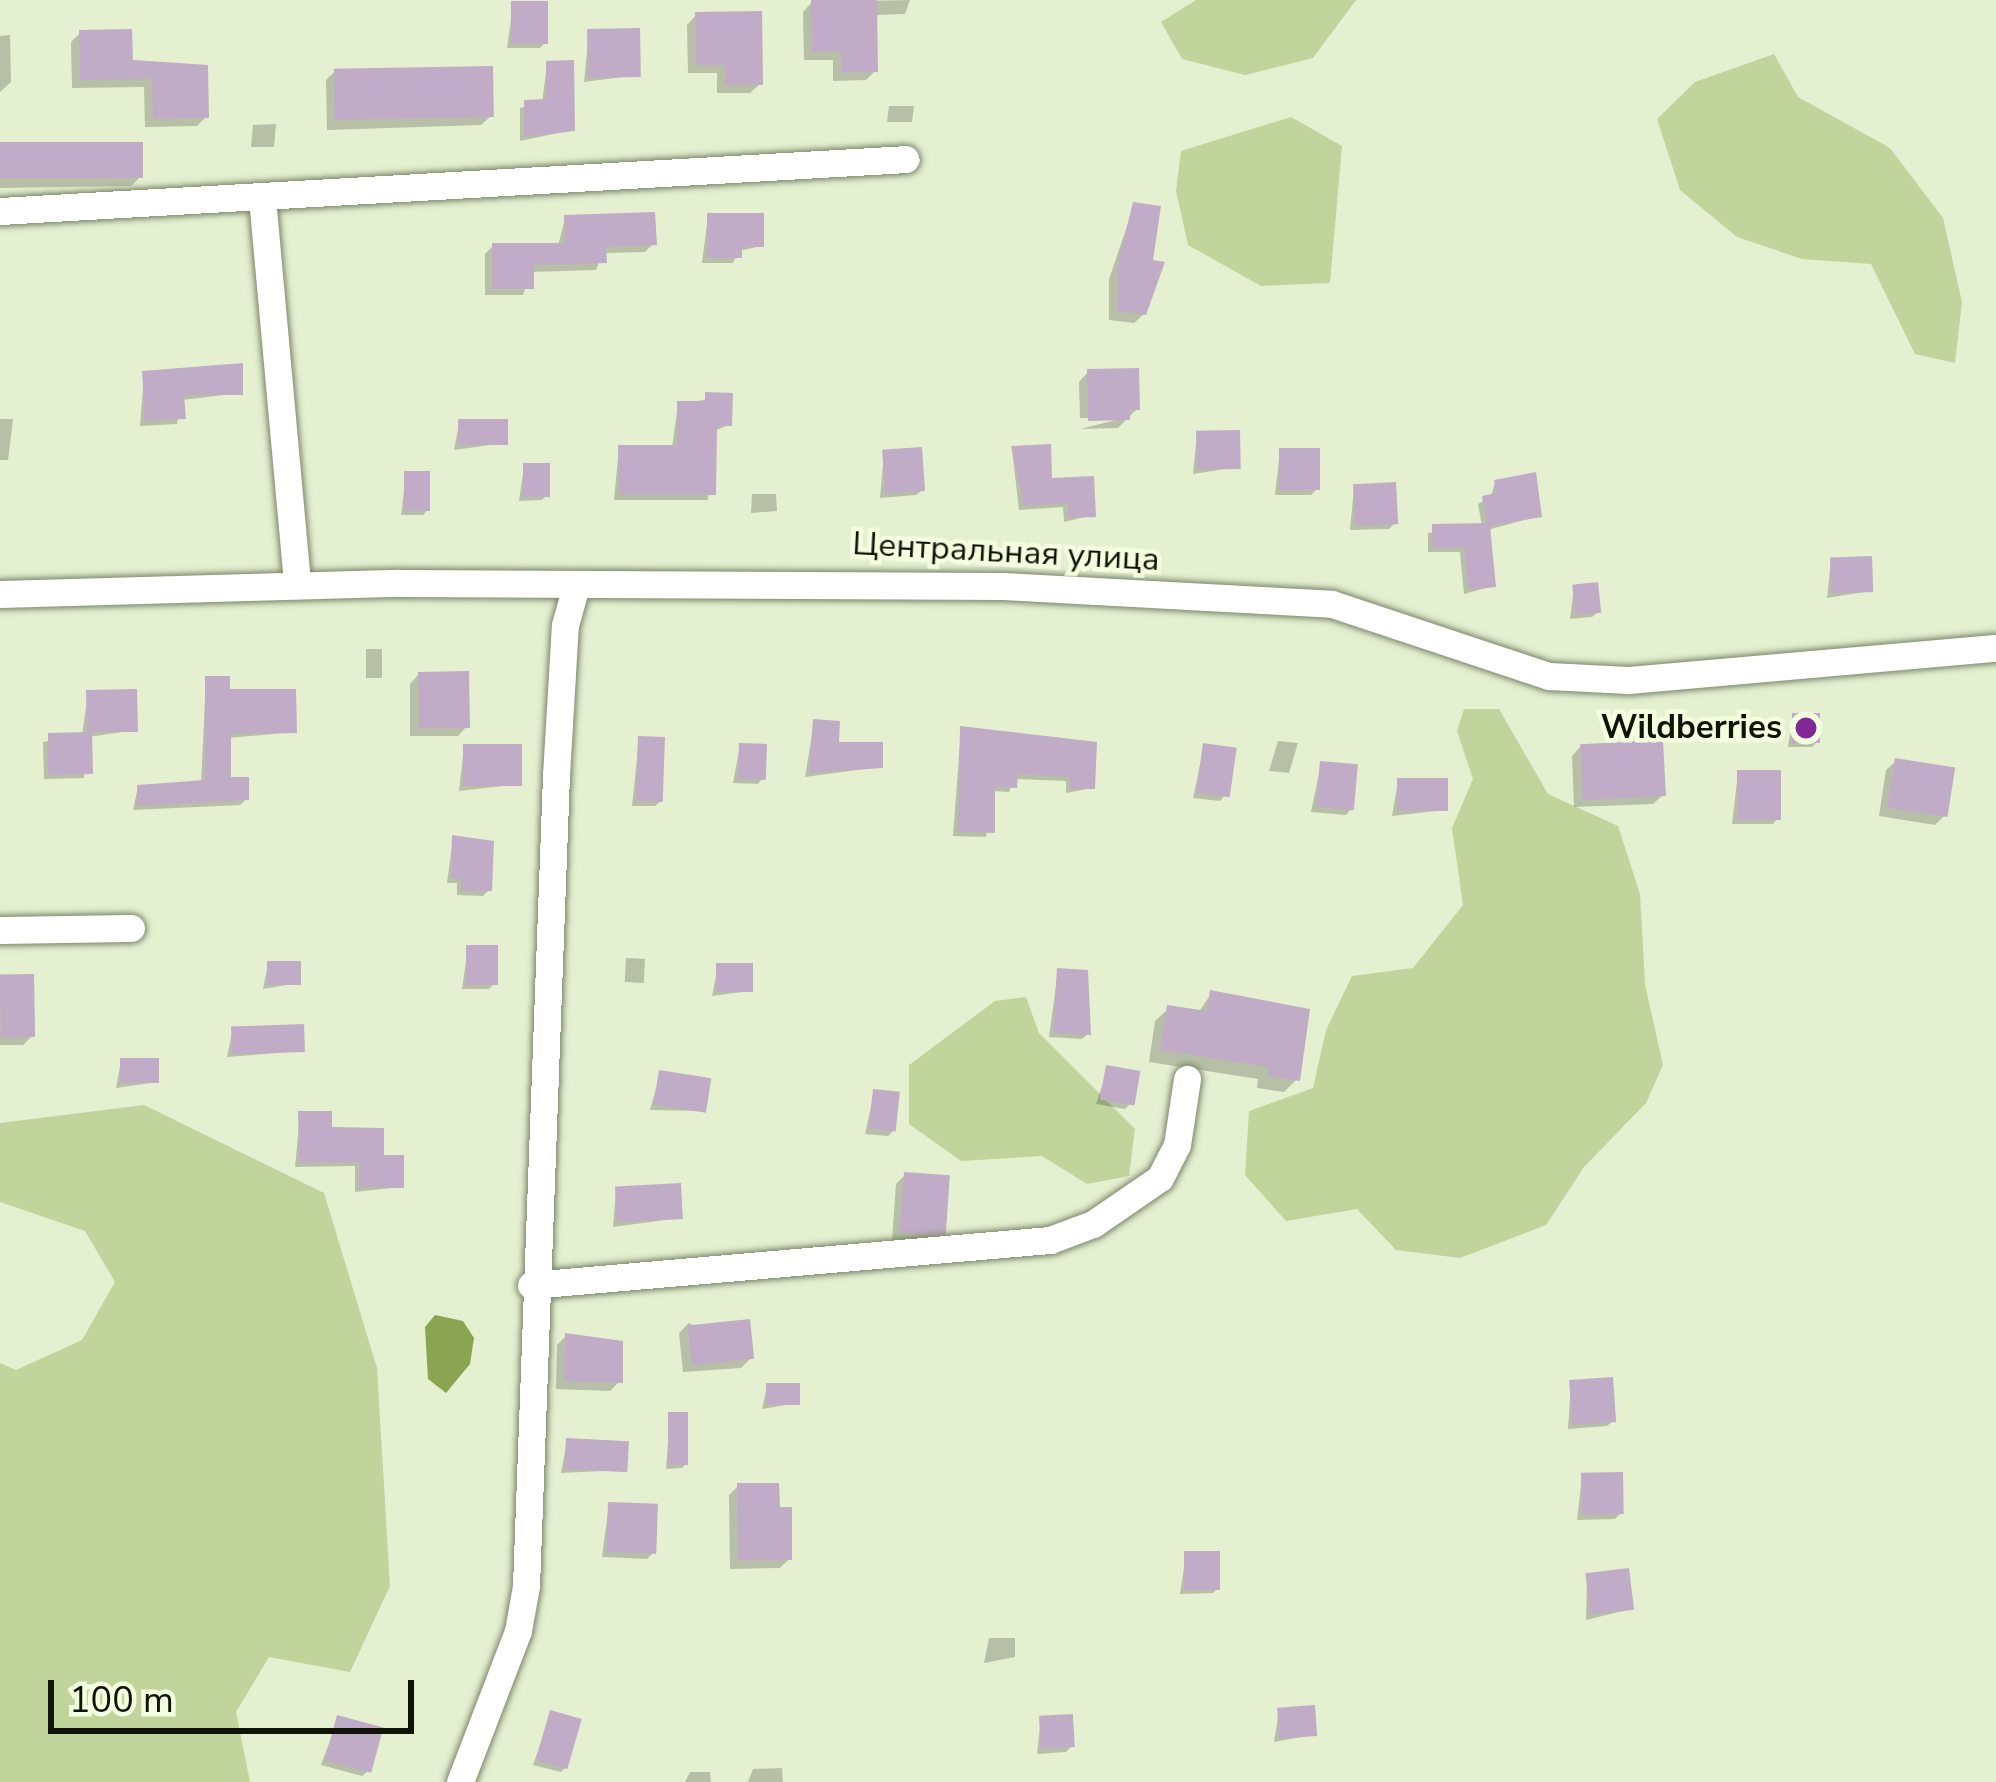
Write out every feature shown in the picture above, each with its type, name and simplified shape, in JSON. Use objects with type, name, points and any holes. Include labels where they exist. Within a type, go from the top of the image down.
[{"type":"street","points":[[0,211],[906,159]]},
{"type":"street","points":[[262,198],[297,585]]},
{"type":"street","name":"Центральная улица","points":[[0,594],[297,585],[576,586],[817,580],[1332,604],[1549,676],[1628,680],[1996,648]]},
{"type":"street","points":[[460,1782],[518,1631],[526,1586],[531,1285],[558,732],[576,586]]},
{"type":"street","points":[[0,930],[131,928]]},
{"type":"street","points":[[531,1285],[1050,1240],[1093,1225],[1160,1178],[1177,1145],[1187,1079]]},
{"type":"shaded area","points":[[1196,0],[1356,0],[1313,58],[1245,75],[1182,59],[1161,22]]},
{"type":"shaded area","points":[[1774,54],[1798,97],[1890,148],[1943,218],[1962,302],[1955,363],[1915,354],[1871,264],[1802,259],[1737,237],[1680,190],[1657,119],[1695,82]]},
{"type":"shaded area","points":[[1291,117],[1342,146],[1330,283],[1261,286],[1188,245],[1176,191],[1181,151]]},
{"type":"shaded area","points":[[1464,709],[1499,709],[1548,794],[1618,826],[1640,894],[1645,984],[1663,1065],[1646,1103],[1584,1167],[1546,1225],[1460,1258],[1396,1250],[1357,1209],[1286,1221],[1245,1175],[1249,1111],[1313,1088],[1326,1030],[1352,976],[1413,968],[1463,905],[1452,828],[1473,779],[1457,731]]},
{"type":"shaded area","points":[[1026,997],[1039,1033],[1135,1129],[1129,1176],[1087,1184],[1042,1156],[961,1161],[909,1124],[909,1065],[995,1001]]},
{"type":"shaded area","points":[[144,1105],[324,1193],[377,1368],[390,1586],[350,1672],[269,1657],[236,1712],[250,1782],[0,1782],[0,1363],[16,1370],[82,1340],[115,1282],[85,1231],[0,1202],[0,1123]]},
{"type":"shaded area","points":[[435,1315],[463,1321],[474,1338],[470,1364],[446,1393],[428,1379],[425,1327]]},
{"type":"building","points":[[811,0],[877,0],[878,72],[841,73],[841,52],[812,52]]},
{"type":"building","points":[[511,1],[548,1],[548,44],[511,44]]},
{"type":"building","points":[[762,11],[763,85],[725,85],[725,65],[696,65],[695,12]]},
{"type":"building","points":[[640,28],[641,77],[588,78],[587,29]]},
{"type":"building","points":[[132,29],[133,60],[208,65],[209,118],[153,119],[152,79],[80,80],[79,30]]},
{"type":"building","points":[[574,60],[575,131],[524,137],[524,100],[546,99],[546,61]]},
{"type":"building","points":[[493,66],[494,117],[335,120],[334,69]]},
{"type":"building","points":[[0,142],[143,142],[143,178],[0,178]]},
{"type":"building","points":[[1133,202],[1161,206],[1153,260],[1165,262],[1146,315],[1117,311],[1117,267]]},
{"type":"building","points":[[655,212],[657,245],[606,247],[607,263],[534,265],[534,289],[492,289],[492,243],[565,243],[564,215]]},
{"type":"building","points":[[707,213],[764,213],[764,247],[742,247],[742,258],[707,258]]},
{"type":"building","points":[[243,363],[243,395],[184,395],[186,419],[145,421],[142,371]]},
{"type":"building","points":[[1139,368],[1140,410],[1130,410],[1130,420],[1088,421],[1087,369]]},
{"type":"building","points":[[705,392],[733,393],[732,426],[717,426],[716,495],[619,495],[618,445],[677,445],[677,401],[705,401]]},
{"type":"building","points":[[458,419],[508,419],[508,445],[458,445]]},
{"type":"building","points":[[1240,430],[1241,469],[1197,470],[1196,431]]},
{"type":"building","points":[[1051,444],[1052,478],[1094,476],[1096,517],[1068,518],[1068,503],[1024,506],[1011,446]]},
{"type":"building","points":[[922,447],[925,491],[885,494],[882,450]]},
{"type":"building","points":[[1279,448],[1320,448],[1320,490],[1279,490]]},
{"type":"building","points":[[523,463],[550,463],[550,497],[523,497]]},
{"type":"building","points":[[404,471],[430,471],[430,511],[404,511]]},
{"type":"building","points":[[1536,472],[1542,517],[1490,526],[1496,587],[1469,590],[1464,548],[1432,548],[1432,524],[1487,523],[1482,496],[1496,493],[1494,480]]},
{"type":"building","points":[[1396,482],[1398,524],[1355,526],[1353,484]]},
{"type":"building","points":[[1872,556],[1873,592],[1831,593],[1830,557]]},
{"type":"building","points":[[1598,582],[1601,613],[1575,616],[1572,585]]},
{"type":"building","points":[[469,671],[470,728],[419,729],[418,672]]},
{"type":"building","points":[[205,676],[230,676],[230,689],[296,689],[297,733],[231,734],[231,777],[249,777],[249,800],[137,806],[137,785],[205,780]]},
{"type":"building","points":[[137,689],[138,732],[92,732],[93,774],[48,775],[48,733],[87,732],[86,690]]},
{"type":"building","name":"Wildberries","points":[[1792,713],[1820,713],[1820,743],[1792,743]]},
{"type":"building","points":[[813,719],[840,721],[839,742],[883,742],[883,768],[809,773]]},
{"type":"building","points":[[960,726],[1097,742],[1095,789],[1070,789],[1070,777],[1018,774],[1017,788],[995,787],[995,833],[958,832]]},
{"type":"building","points":[[638,736],[665,737],[663,802],[636,801]]},
{"type":"building","points":[[1663,740],[1666,796],[1583,800],[1580,744]]},
{"type":"building","points":[[739,743],[767,744],[766,780],[738,779]]},
{"type":"building","points":[[1203,743],[1237,748],[1230,797],[1196,793]]},
{"type":"building","points":[[463,744],[522,744],[522,786],[463,786]]},
{"type":"building","points":[[1895,758],[1955,768],[1947,817],[1887,807]]},
{"type":"building","points":[[1320,761],[1358,764],[1354,810],[1316,807]]},
{"type":"building","points":[[1737,770],[1781,770],[1781,820],[1737,820]]},
{"type":"building","points":[[1397,778],[1448,778],[1448,811],[1397,811]]},
{"type":"building","points":[[452,835],[494,841],[492,891],[461,891],[462,879],[451,879]]},
{"type":"building","points":[[466,945],[498,945],[498,985],[466,985]]},
{"type":"building","points":[[267,961],[301,961],[301,985],[267,985]]},
{"type":"building","points":[[716,963],[753,963],[753,992],[716,992]]},
{"type":"building","points":[[1057,968],[1088,970],[1091,1035],[1053,1033]]},
{"type":"building","points":[[34,974],[35,1037],[1,1038],[0,975]]},
{"type":"building","points":[[1210,990],[1310,1009],[1300,1081],[1268,1076],[1269,1067],[1160,1050],[1167,1005],[1207,1011]]},
{"type":"building","points":[[304,1024],[305,1052],[232,1055],[231,1027]]},
{"type":"building","points":[[120,1058],[159,1058],[159,1083],[120,1083]]},
{"type":"building","points":[[1106,1065],[1140,1071],[1134,1106],[1100,1099]]},
{"type":"building","points":[[659,1070],[711,1078],[706,1113],[654,1105]]},
{"type":"building","points":[[873,1089],[900,1092],[896,1132],[869,1129]]},
{"type":"building","points":[[298,1111],[332,1111],[332,1127],[384,1128],[384,1155],[404,1155],[404,1188],[359,1187],[360,1162],[299,1163]]},
{"type":"building","points":[[904,1172],[950,1175],[946,1236],[900,1233]]},
{"type":"building","points":[[681,1183],[683,1219],[617,1222],[615,1186]]},
{"type":"building","points":[[750,1319],[754,1359],[692,1365],[687,1326]]},
{"type":"building","points":[[565,1333],[623,1341],[623,1383],[564,1381]]},
{"type":"building","points":[[1613,1377],[1616,1422],[1572,1425],[1569,1380]]},
{"type":"building","points":[[766,1383],[800,1383],[800,1405],[766,1405]]},
{"type":"building","points":[[668,1412],[688,1412],[688,1465],[668,1465]]},
{"type":"building","points":[[566,1438],[629,1441],[627,1472],[564,1469]]},
{"type":"building","points":[[1623,1472],[1624,1514],[1582,1515],[1581,1473]]},
{"type":"building","points":[[737,1483],[779,1483],[780,1507],[792,1507],[792,1560],[738,1561]]},
{"type":"building","points":[[608,1502],[658,1504],[656,1554],[606,1552]]},
{"type":"building","points":[[1184,1551],[1220,1551],[1220,1590],[1184,1590]]},
{"type":"building","points":[[1629,1568],[1634,1610],[1590,1615],[1585,1573]]},
{"type":"building","points":[[1315,1705],[1317,1736],[1279,1739],[1277,1708]]},
{"type":"building","points":[[550,1710],[582,1719],[567,1769],[536,1760]]},
{"type":"building","points":[[1073,1714],[1075,1747],[1041,1749],[1039,1716]]},
{"type":"building","points":[[337,1715],[383,1727],[371,1773],[325,1760]]},
{"type":"place","name":"Wildberries","points":[[1806,728]]}]
